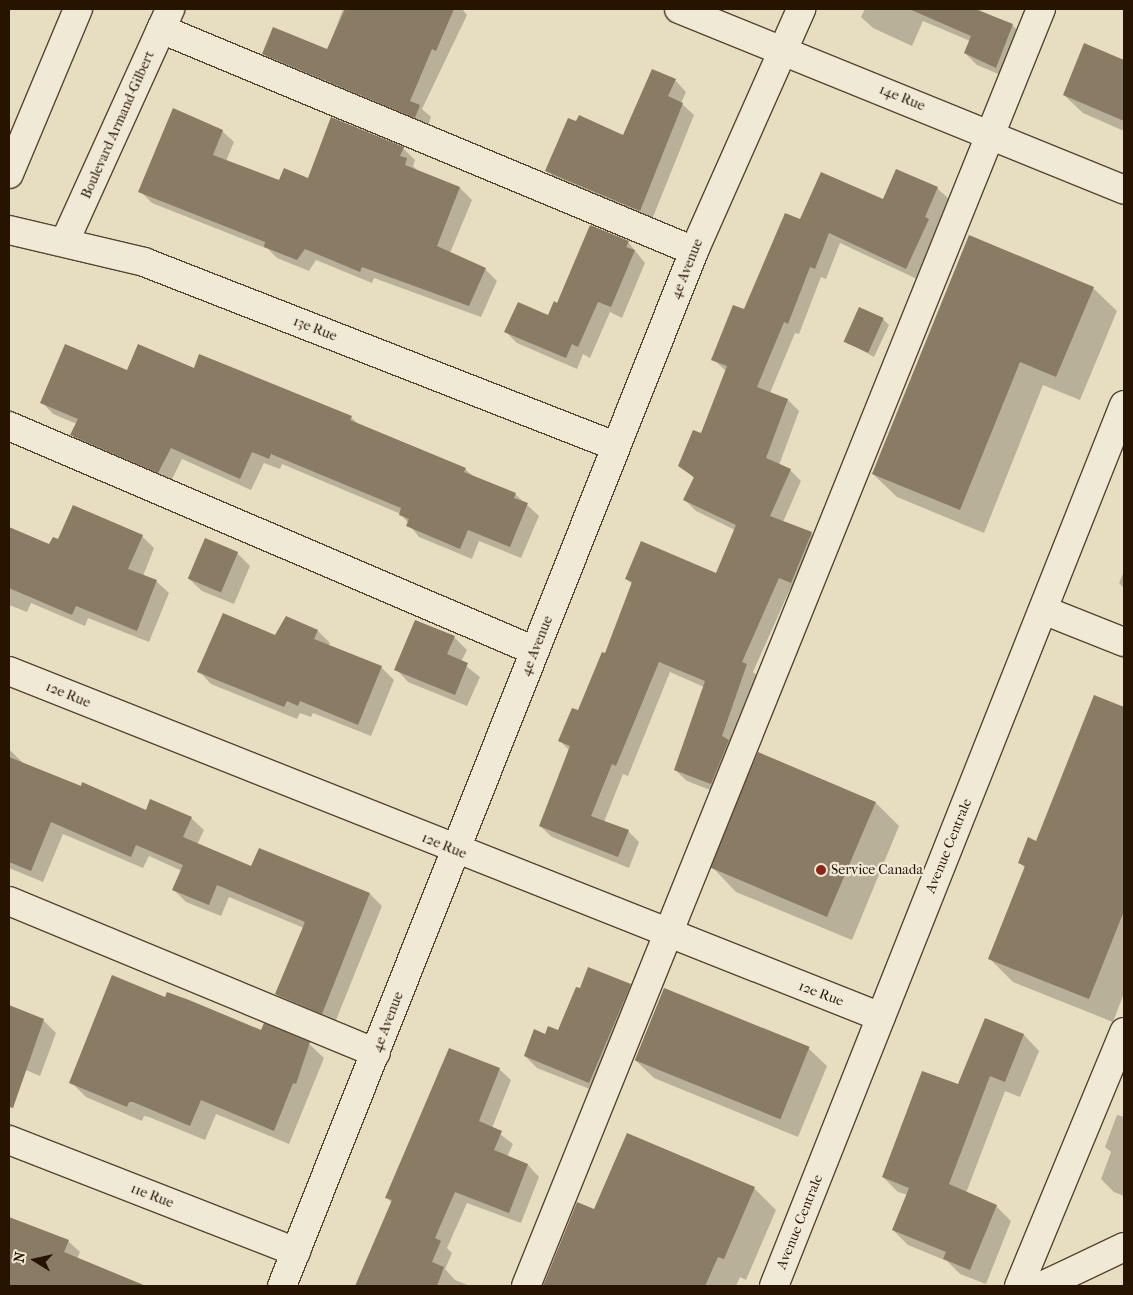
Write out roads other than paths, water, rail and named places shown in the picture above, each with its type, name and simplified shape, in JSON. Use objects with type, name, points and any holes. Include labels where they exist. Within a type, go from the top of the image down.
[{"type":"street","points":[[9,174],[78,9]]},
{"type":"street","name":"14e Rue","points":[[679,9],[784,49],[1124,190]]},
{"type":"street","name":"4e Avenue","points":[[282,1286],[694,251],[801,9]]},
{"type":"street","points":[[526,1286],[992,135],[1041,9]]},
{"type":"street","points":[[165,19],[694,251]]},
{"type":"street","name":"Boulevard Armand-Gilbert","points":[[65,241],[165,19]]},
{"type":"street","name":"13e Rue","points":[[9,230],[65,241],[144,262],[615,446]]},
{"type":"street","name":"Avenue Centrale","points":[[774,1286],[1124,405]]},
{"type":"street","points":[[9,426],[535,651]]},
{"type":"street","points":[[1043,610],[1124,642]]},
{"type":"street","name":"12e Rue","points":[[9,671],[669,935],[881,1017]]},
{"type":"street","points":[[9,901],[376,1053]]},
{"type":"street","points":[[1018,1286],[1124,1032]]},
{"type":"street","name":"11e Rue","points":[[9,1140],[296,1252]]},
{"type":"street","points":[[1042,1286],[1124,1247]]},
{"type":"place","name":"Service Canada","points":[[821,870]]}]
